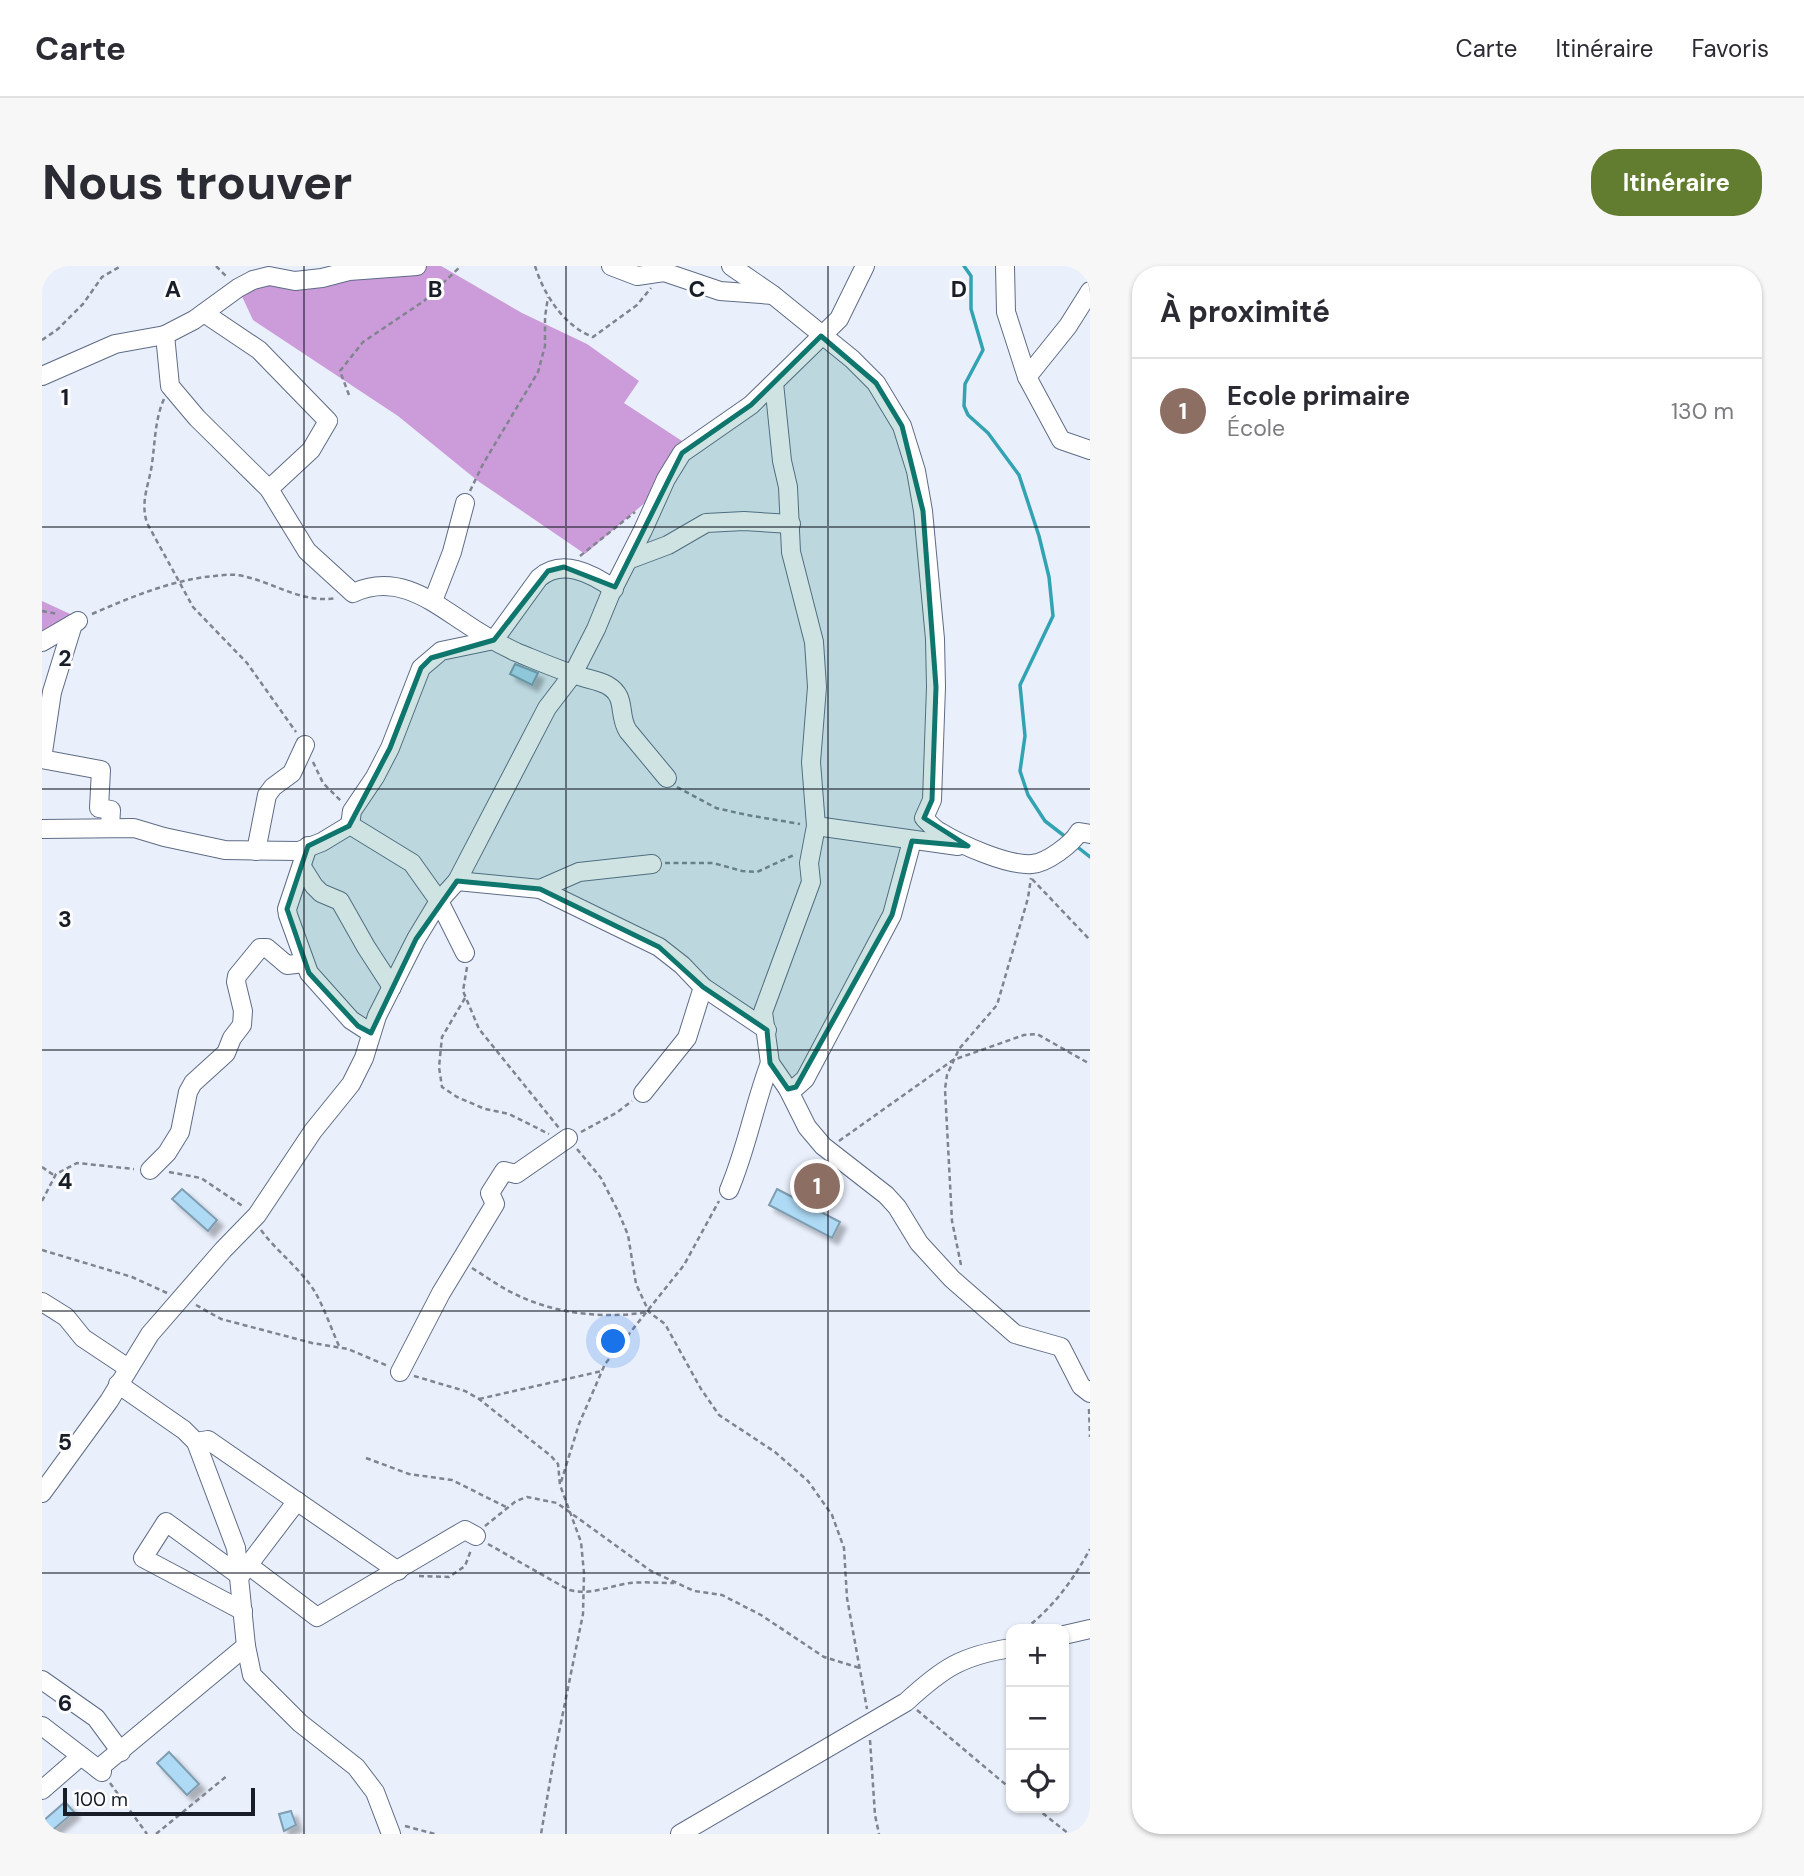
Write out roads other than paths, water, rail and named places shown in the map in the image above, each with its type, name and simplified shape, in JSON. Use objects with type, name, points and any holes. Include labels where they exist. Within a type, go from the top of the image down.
[{"type":"street","points":[[42,376],[115,344],[165,335],[253,280],[269,276],[295,281],[322,278],[351,269],[417,266]]},
{"type":"street","points":[[611,266],[637,276],[664,272],[720,291],[773,295]]},
{"type":"street","points":[[731,266],[773,295],[852,359],[876,383],[902,426],[916,471],[923,511],[935,639],[932,800],[924,818],[939,832],[1010,862],[1034,864],[1065,848],[1079,832],[1090,834]]},
{"type":"street","points":[[42,1493],[109,1401],[150,1334],[257,1215],[313,1131],[351,1084],[392,987],[439,901],[457,881],[547,708],[573,674],[666,479],[682,453],[751,405],[839,318],[865,266]]},
{"type":"street","points":[[1005,266],[1006,312],[1027,377],[1061,440],[1090,450]]},
{"type":"street","points":[[1027,377],[1085,310],[1090,290]]},
{"type":"street","points":[[204,313],[259,350],[328,421],[311,450],[269,489]]},
{"type":"street","points":[[165,335],[170,386],[269,489],[307,551],[353,593],[375,585],[396,587],[433,601],[468,625],[515,651],[607,685],[622,701],[623,723],[667,778]]},
{"type":"street","points":[[729,1190],[770,1063],[763,1012],[810,882],[809,863],[816,826],[810,762],[817,687],[814,642],[791,552],[788,487],[782,461],[774,383]]},
{"type":"street","points":[[433,601],[452,552],[465,503]]},
{"type":"street","points":[[628,560],[668,545],[706,523],[744,521],[791,524]]},
{"type":"street","points":[[42,829],[134,828],[225,850],[299,851],[322,842],[351,818],[375,777],[390,748],[421,668],[441,651],[494,640],[539,578],[548,570],[564,567],[589,574],[614,589]]},
{"type":"street","points":[[42,642],[77,621],[52,692],[42,759],[101,770],[99,808],[111,810],[110,828]]},
{"type":"street","points":[[256,851],[267,795],[292,773],[305,745]]},
{"type":"street","points":[[351,818],[412,863],[439,901],[465,953]]},
{"type":"street","points":[[816,826],[912,841],[968,846]]},
{"type":"street","points":[[788,1089],[796,1087],[805,1079],[887,925],[912,841]]},
{"type":"street","points":[[308,846],[287,909],[305,963],[309,973],[345,1013],[358,1026],[372,1033]]},
{"type":"street","points":[[540,889],[579,872],[652,864]]},
{"type":"street","points":[[302,867],[321,893],[340,901],[392,987]]},
{"type":"street","points":[[457,881],[540,889],[659,947],[682,965],[704,988],[767,1030]]},
{"type":"street","points":[[150,1170],[167,1153],[180,1132],[188,1092],[193,1083],[226,1053],[232,1038],[242,1025],[243,1011],[236,982],[239,971],[261,948],[267,947],[287,965],[305,963]]},
{"type":"street","points":[[643,1093],[687,1038],[704,988]]},
{"type":"street","points":[[770,1063],[788,1089],[807,1127],[822,1146],[886,1195],[933,1261],[1015,1334],[1061,1347],[1086,1390]]},
{"type":"street","points":[[400,1372],[460,1261],[495,1204],[490,1193],[504,1171],[516,1174],[568,1138]]},
{"type":"street","points":[[42,1301],[66,1317],[83,1338],[128,1368]]},
{"type":"street","points":[[118,1384],[184,1430],[196,1442],[244,1571],[243,1611],[252,1675],[300,1723],[356,1768],[375,1792],[391,1834]]},
{"type":"street","points":[[196,1442],[208,1440],[398,1571]]},
{"type":"street","points":[[244,1571],[297,1501]]},
{"type":"street","points":[[243,1611],[143,1558],[166,1522],[317,1617],[465,1530],[476,1536]]},
{"type":"street","points":[[1069,1634],[1090,1629]]},
{"type":"street","points":[[42,1726],[100,1771],[246,1646]]},
{"type":"street","points":[[680,1834],[906,1702],[938,1673],[950,1666],[976,1654],[1006,1649]]},
{"type":"street","points":[[42,1680],[96,1718],[121,1752]]},
{"type":"street","points":[[42,1790],[82,1756]]},
{"type":"waterway","points":[[964,266],[971,276],[971,309],[983,350],[965,384],[964,406],[968,415],[988,433],[1019,475],[1049,577],[1053,616],[1020,685],[1025,736],[1020,771],[1028,795],[1045,821],[1067,838]]},
{"type":"waterway","points":[[1075,845],[1090,857]]},
{"type":"place","name":"Ecole primaire","points":[[817,1186]]}]
